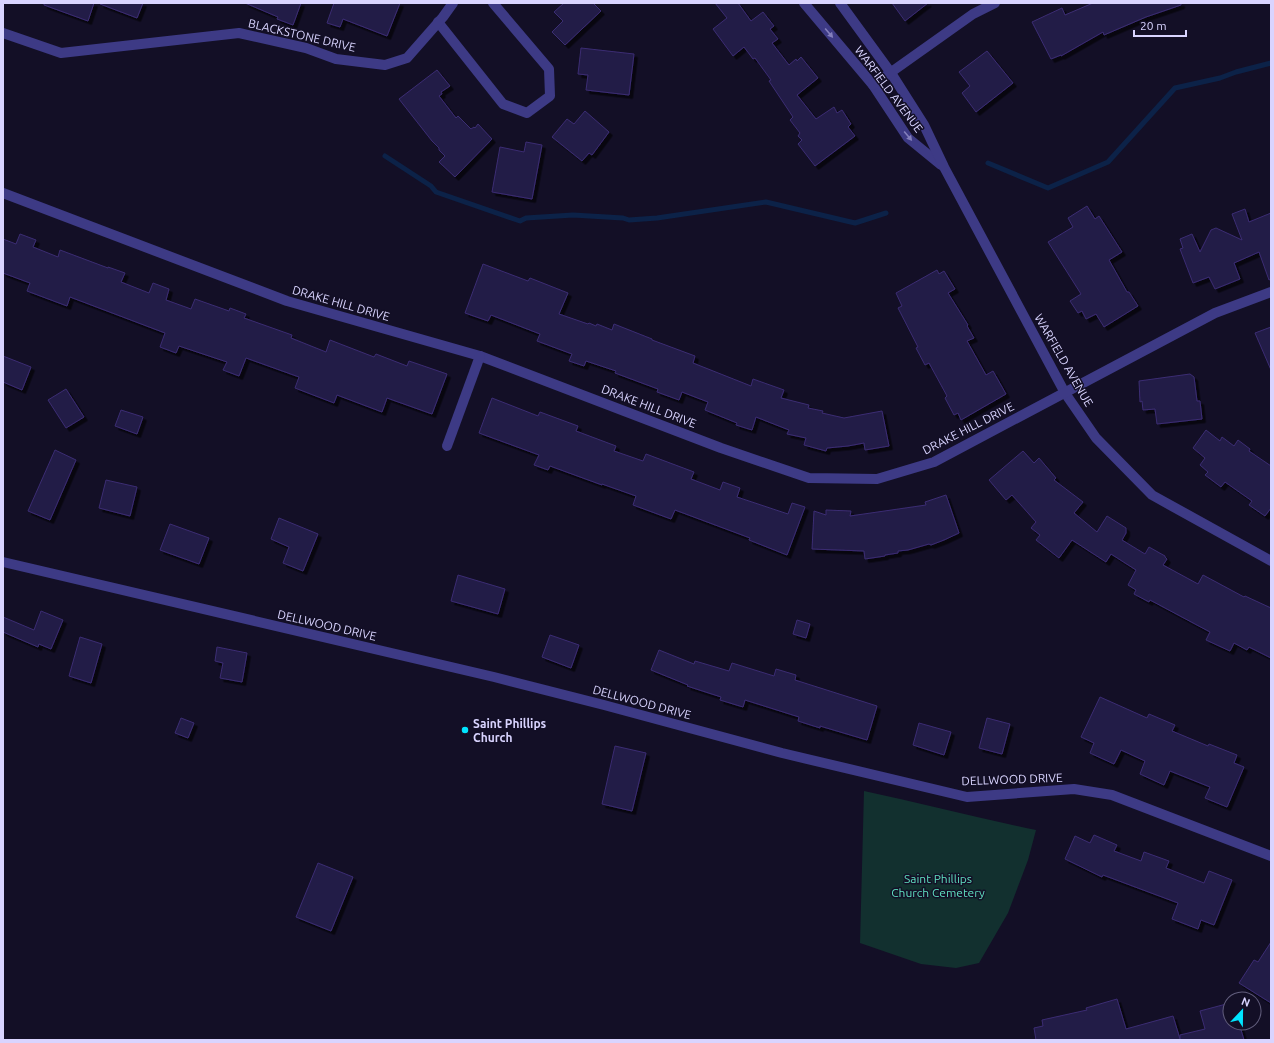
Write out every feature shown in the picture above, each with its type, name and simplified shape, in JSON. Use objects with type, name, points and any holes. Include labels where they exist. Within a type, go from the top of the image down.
[{"type":"street","name":"BLACKSTONE DRIVE","points":[[3,33],[61,52],[239,33],[306,48],[336,59],[385,65],[407,58],[453,3]]},
{"type":"street","points":[[438,22],[503,104],[527,113],[550,96],[549,69],[493,3]]},
{"type":"street","name":"WARFIELD AVENUE","points":[[804,3],[873,85],[908,138],[944,167]]},
{"type":"street","name":"WARFIELD AVENUE","points":[[840,3],[891,73],[924,124],[944,167],[1065,393],[1096,438],[1152,495],[1271,561]]},
{"type":"street","points":[[873,85],[973,14],[995,3]]},
{"type":"street","name":"DRAKE HILL DRIVE","points":[[3,193],[287,301],[480,356],[720,448],[809,478],[877,479],[934,462],[1215,313],[1271,292]]},
{"type":"street","points":[[447,446],[480,356]]},
{"type":"street","name":"DELLWOOD DRIVE","points":[[3,562],[494,677],[782,752],[967,796],[1074,790],[1112,795],[1271,856]]},
{"type":"green space","name":"Saint Phillips Church Cemetery","points":[[864,791],[1036,830],[1028,860],[1008,913],[979,963],[956,968],[921,964],[860,943]]},
{"type":"building","points":[[44,3],[94,3],[88,21],[44,5]]},
{"type":"building","points":[[143,3],[137,18],[100,4]]},
{"type":"building","points":[[245,3],[301,3],[293,25],[277,19],[278,17]]},
{"type":"building","points":[[334,3],[400,3],[387,36],[343,19],[340,27],[327,23]]},
{"type":"building","points":[[564,3],[593,3],[601,11],[565,45],[552,32],[563,21],[554,12]]},
{"type":"building","points":[[715,3],[738,3],[751,21],[763,12],[774,26],[770,29],[778,39],[772,43],[789,65],[801,57],[818,78],[797,95],[816,119],[834,107],[837,113],[842,110],[851,124],[848,127],[855,136],[815,166],[798,144],[802,140],[798,136],[800,133],[790,120],[793,117],[769,81],[771,80],[755,58],[753,59],[744,47],[733,56],[713,29],[727,18]]},
{"type":"building","points":[[892,3],[928,3],[905,21]]},
{"type":"building","points":[[1093,3],[1181,3],[1181,5],[1146,17],[1104,35],[1103,32],[1061,56],[1051,59],[1032,22],[1062,8],[1065,15]]},
{"type":"building","points":[[581,48],[634,54],[629,95],[586,90],[588,75],[578,74]]},
{"type":"building","points":[[987,51],[1013,83],[976,112],[962,93],[970,86],[959,72]]},
{"type":"building","points":[[437,70],[450,86],[441,92],[442,94],[439,96],[456,118],[458,116],[471,129],[474,127],[475,128],[478,124],[492,139],[455,177],[439,162],[445,156],[399,99]]},
{"type":"building","points":[[585,111],[609,132],[592,155],[589,153],[582,161],[552,137],[567,119],[574,124]]},
{"type":"building","points":[[526,142],[542,145],[532,199],[492,192],[500,147],[524,152]]},
{"type":"building","points":[[1087,206],[1095,219],[1099,216],[1122,252],[1109,260],[1127,292],[1129,292],[1138,306],[1104,327],[1096,314],[1086,319],[1082,311],[1078,313],[1070,301],[1081,294],[1048,242],[1073,227],[1068,218]]},
{"type":"building","points":[[1245,209],[1249,222],[1271,213],[1271,279],[1269,280],[1259,252],[1234,263],[1240,279],[1215,289],[1209,277],[1193,283],[1180,249],[1183,248],[1180,239],[1192,234],[1200,252],[1211,230],[1216,228],[1242,240],[1232,214]]},
{"type":"building","points":[[20,234],[36,240],[33,247],[58,257],[60,250],[125,273],[121,282],[149,293],[153,283],[169,289],[166,300],[191,309],[195,299],[229,311],[230,308],[246,314],[244,318],[292,335],[291,338],[326,352],[330,340],[374,357],[376,354],[407,366],[409,361],[447,374],[432,414],[387,398],[382,412],[337,395],[334,403],[295,388],[299,377],[246,358],[239,376],[223,370],[227,362],[179,346],[176,353],[160,347],[165,333],[70,297],[67,306],[27,291],[30,283],[3,273],[3,239],[16,244]]},
{"type":"building","points":[[483,264],[528,281],[530,278],[568,293],[559,314],[588,324],[589,323],[596,326],[597,324],[612,330],[614,324],[695,356],[693,363],[751,386],[753,379],[784,390],[781,398],[809,405],[808,408],[844,418],[882,411],[889,446],[865,450],[864,443],[827,448],[826,451],[804,445],[806,438],[787,434],[789,430],[756,417],[752,430],[736,425],[737,423],[705,410],[708,402],[682,392],[679,400],[657,392],[658,389],[615,373],[616,371],[586,361],[584,366],[569,361],[572,354],[537,341],[540,334],[491,315],[488,321],[465,313]]},
{"type":"building","points":[[937,270],[939,274],[944,271],[955,289],[948,293],[968,325],[967,326],[974,338],[967,341],[986,375],[993,371],[1006,394],[961,420],[958,413],[954,415],[945,398],[947,396],[929,363],[925,365],[916,348],[918,347],[898,308],[902,306],[896,293]]},
{"type":"building","points":[[1271,327],[1271,370],[1255,333]]},
{"type":"building","points":[[3,356],[31,367],[22,390],[3,382]]},
{"type":"building","points":[[1190,374],[1194,377],[1197,401],[1200,401],[1202,419],[1157,424],[1155,409],[1143,410],[1142,401],[1140,402],[1139,381]]},
{"type":"building","points":[[66,389],[84,417],[66,428],[48,400]]},
{"type":"building","points":[[492,398],[538,416],[540,412],[578,426],[576,431],[616,446],[614,451],[643,461],[646,454],[694,472],[691,479],[720,490],[723,482],[740,488],[737,497],[788,514],[792,503],[805,507],[787,555],[749,540],[750,538],[675,510],[671,519],[633,505],[636,496],[550,466],[548,470],[534,465],[539,455],[479,433]]},
{"type":"building","points":[[121,410],[143,417],[137,434],[115,426]]},
{"type":"building","points":[[1206,430],[1220,441],[1222,437],[1234,446],[1238,440],[1250,449],[1249,451],[1271,466],[1271,508],[1265,516],[1249,505],[1252,501],[1225,482],[1221,487],[1205,475],[1208,472],[1200,465],[1205,458],[1193,448]]},
{"type":"building","points":[[55,450],[76,460],[50,520],[28,511]]},
{"type":"building","points":[[1023,451],[1034,463],[1039,458],[1056,478],[1054,480],[1083,502],[1074,513],[1097,532],[1107,516],[1126,528],[1126,533],[1122,540],[1145,554],[1149,547],[1165,556],[1167,559],[1163,565],[1198,584],[1203,575],[1244,597],[1245,596],[1271,608],[1271,658],[1249,647],[1247,650],[1234,643],[1230,651],[1206,640],[1210,632],[1150,600],[1149,602],[1134,594],[1136,590],[1128,585],[1136,570],[1111,554],[1106,562],[1072,540],[1059,558],[1036,540],[1040,535],[1031,528],[1036,522],[1012,495],[1006,500],[989,480]]},
{"type":"building","points":[[106,480],[137,487],[130,516],[99,508]]},
{"type":"building","points":[[946,495],[959,533],[944,540],[931,545],[929,544],[908,550],[898,551],[898,553],[865,559],[864,551],[812,549],[814,511],[826,515],[826,510],[851,511],[850,516],[926,505],[925,502]]},
{"type":"building","points":[[279,518],[318,534],[303,571],[283,563],[289,547],[271,539]]},
{"type":"building","points":[[170,524],[209,538],[199,564],[160,550]]},
{"type":"building","points":[[458,575],[505,589],[498,614],[451,601]]},
{"type":"building","points":[[41,611],[63,620],[51,649],[39,644],[38,647],[3,632],[3,617],[34,630]]},
{"type":"building","points":[[797,620],[810,624],[806,638],[793,634]]},
{"type":"building","points":[[550,635],[579,645],[571,668],[542,657]]},
{"type":"building","points":[[80,637],[102,644],[91,683],[69,676]]},
{"type":"building","points":[[217,647],[247,653],[242,682],[220,678],[223,663],[215,661]]},
{"type":"building","points":[[659,650],[694,664],[695,661],[729,671],[732,663],[774,676],[776,669],[796,675],[795,680],[877,706],[867,740],[798,721],[799,717],[745,700],[743,707],[720,700],[721,697],[687,686],[688,685],[651,670]]},
{"type":"building","points":[[1100,697],[1147,718],[1149,714],[1175,725],[1172,731],[1208,746],[1209,744],[1237,755],[1234,763],[1244,767],[1227,807],[1205,798],[1210,787],[1170,771],[1164,785],[1140,774],[1145,761],[1121,750],[1114,764],[1090,753],[1094,743],[1081,737]]},
{"type":"building","points":[[181,718],[194,723],[188,738],[175,733]]},
{"type":"building","points":[[987,718],[1010,724],[1002,754],[979,748]]},
{"type":"building","points":[[919,723],[951,732],[944,755],[913,745]]},
{"type":"building","points":[[615,746],[646,753],[632,811],[602,804]]},
{"type":"building","points":[[1094,835],[1117,845],[1114,851],[1141,861],[1144,852],[1169,861],[1166,868],[1204,883],[1209,871],[1232,880],[1214,925],[1201,920],[1198,929],[1172,919],[1178,903],[1103,875],[1102,877],[1065,859],[1075,836],[1090,843]]},
{"type":"building","points":[[318,863],[353,877],[331,931],[296,917]]},
{"type":"building","points":[[1271,942],[1271,1003],[1262,997],[1262,991],[1252,991],[1239,983],[1254,960],[1258,962]]},
{"type":"building","points":[[1117,999],[1126,1029],[1173,1016],[1180,1039],[1180,1035],[1205,1029],[1200,1011],[1222,1005],[1222,1031],[1241,1031],[1244,1040],[1036,1040],[1034,1028],[1043,1026],[1042,1020],[1087,1010],[1086,1008]]},
{"type":"waterway","points":[[988,163],[1048,188],[1108,162],[1175,88],[1220,78],[1236,72],[1271,63]]},
{"type":"waterway","points":[[385,156],[431,186],[436,192],[520,221],[526,218],[573,215],[623,218],[629,220],[657,218],[766,202],[855,223],[886,213]]},
{"type":"place","name":"Saint Phillips Church","points":[[465,730]]}]
